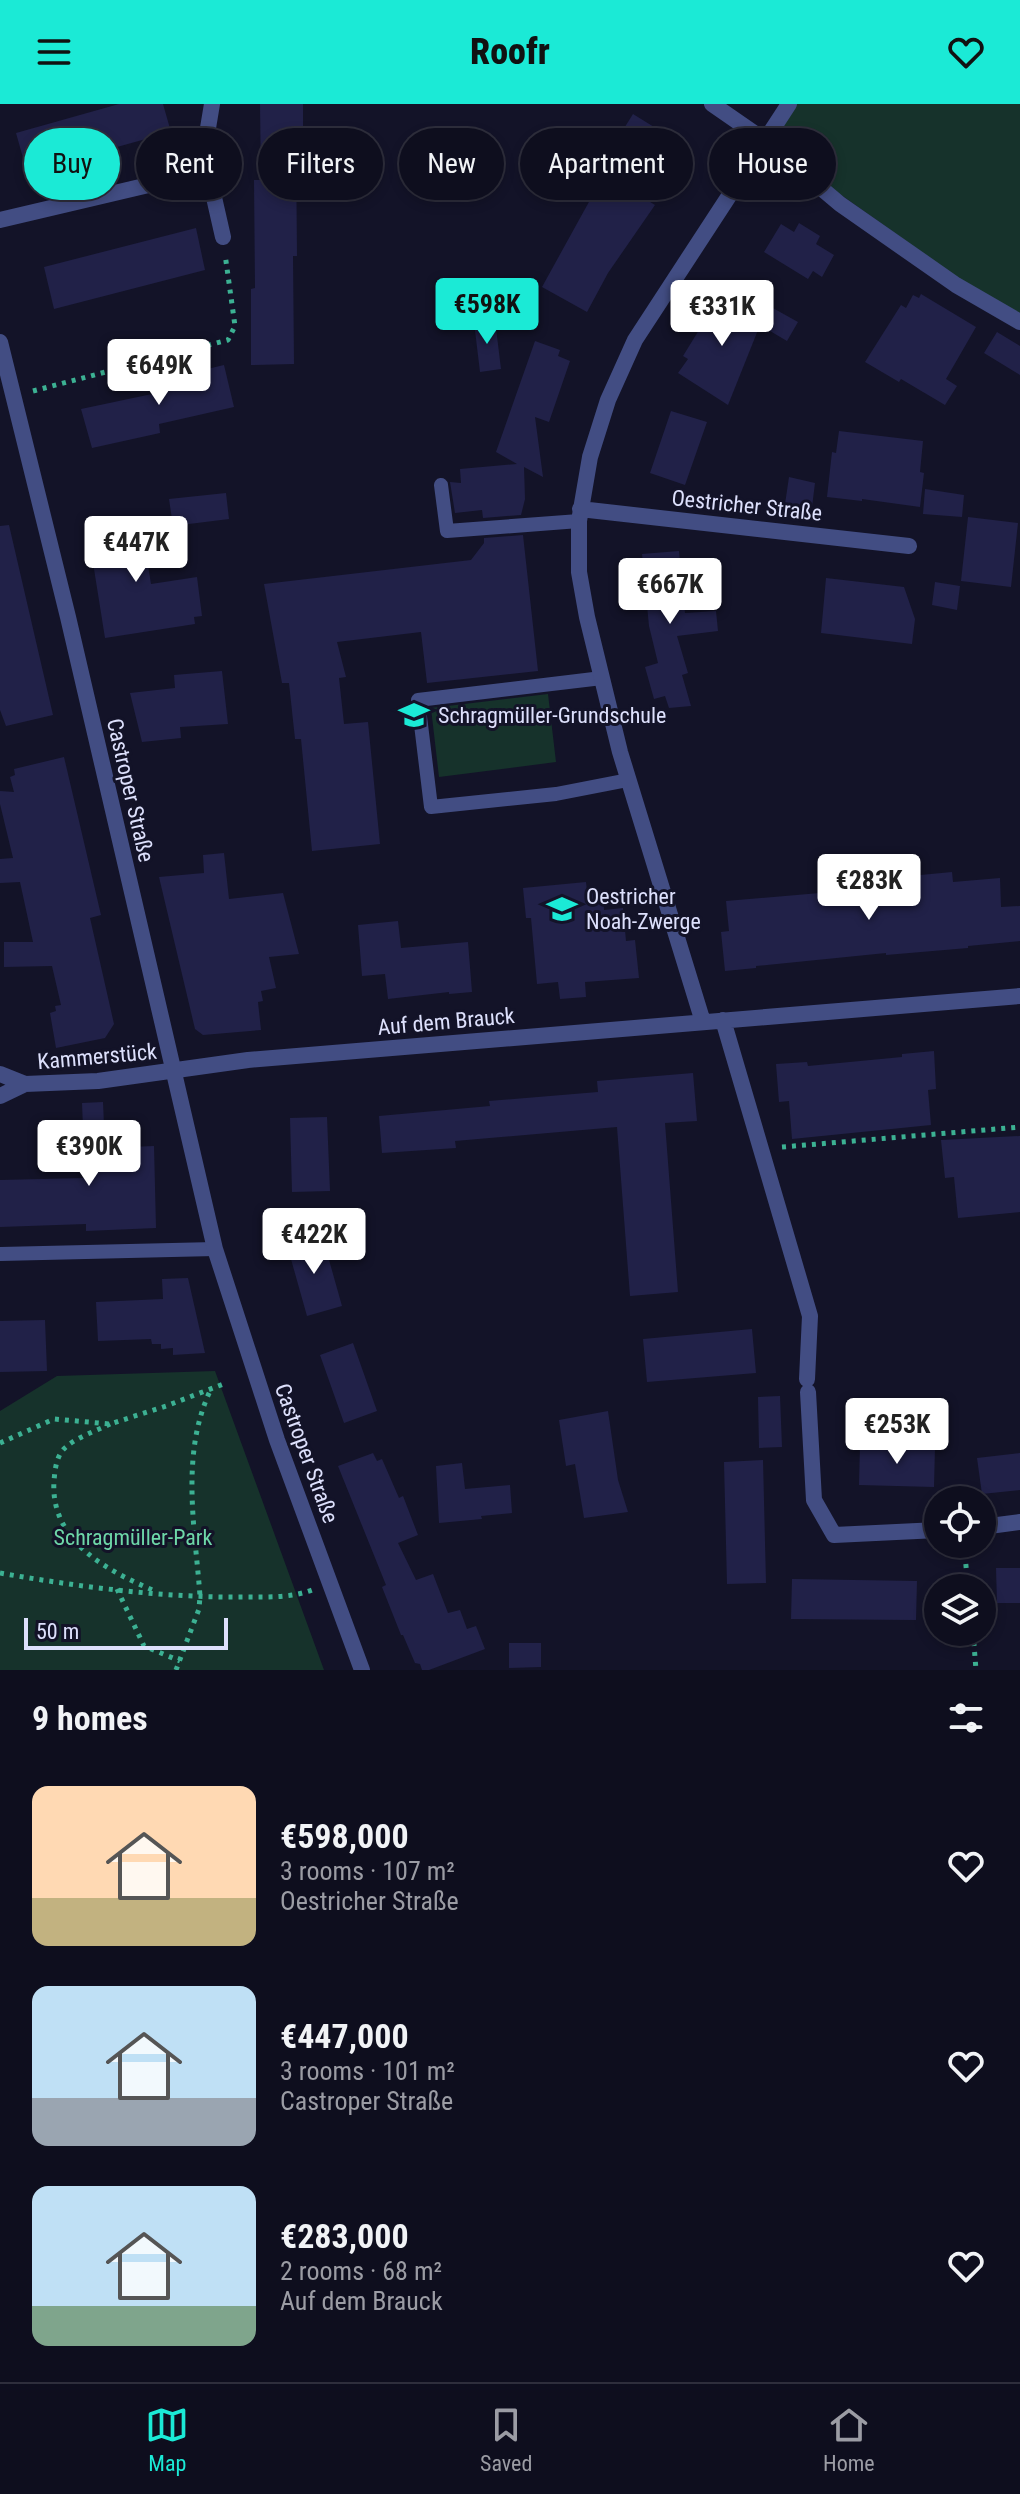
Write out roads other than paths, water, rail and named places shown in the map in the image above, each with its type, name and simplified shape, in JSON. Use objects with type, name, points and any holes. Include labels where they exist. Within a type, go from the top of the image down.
[{"type":"street","points":[[208,128],[212,104]]},
{"type":"street","points":[[712,104],[747,128]]},
{"type":"street","points":[[772,128],[789,104]]},
{"type":"street","points":[[0,220],[136,188]]},
{"type":"street","points":[[215,200],[223,237]]},
{"type":"street","points":[[703,1022],[628,780],[602,678],[579,572],[580,515],[590,457],[608,400],[635,340],[725,200]]},
{"type":"street","points":[[835,200],[956,285],[1020,322]]},
{"type":"street","name":"Castroper Straße","points":[[0,342],[68,617],[215,1249],[277,1440],[362,1670]]},
{"type":"street","name":"Oestricher Straße","points":[[580,515],[909,546]]},
{"type":"street","name":"Auf dem Brauck","points":[[173,1071],[248,1060],[1020,996]]},
{"type":"street","points":[[723,1020],[810,1316],[807,1385],[814,1500],[834,1535],[924,1531]]},
{"type":"street","name":"Kammerstück","points":[[0,1096],[25,1084],[98,1081],[173,1071]]},
{"type":"street","name":"Kammerstück","points":[[0,1074],[25,1084]]},
{"type":"street","points":[[996,1525],[1020,1522]]},
{"type":"lane","points":[[441,485],[447,531],[580,515]]},
{"type":"lane","points":[[602,678],[418,700],[431,807],[556,794],[628,780]]},
{"type":"lane","points":[[0,1254],[215,1249]]},
{"type":"place","name":"Schragmüller-Grundschule","points":[[414,715]]},
{"type":"place","name":"Oestricher Noah-Zwerge","points":[[562,909]]},
{"type":"park label","name":"Schragmüller-Park","points":[[133,1537]]}]
